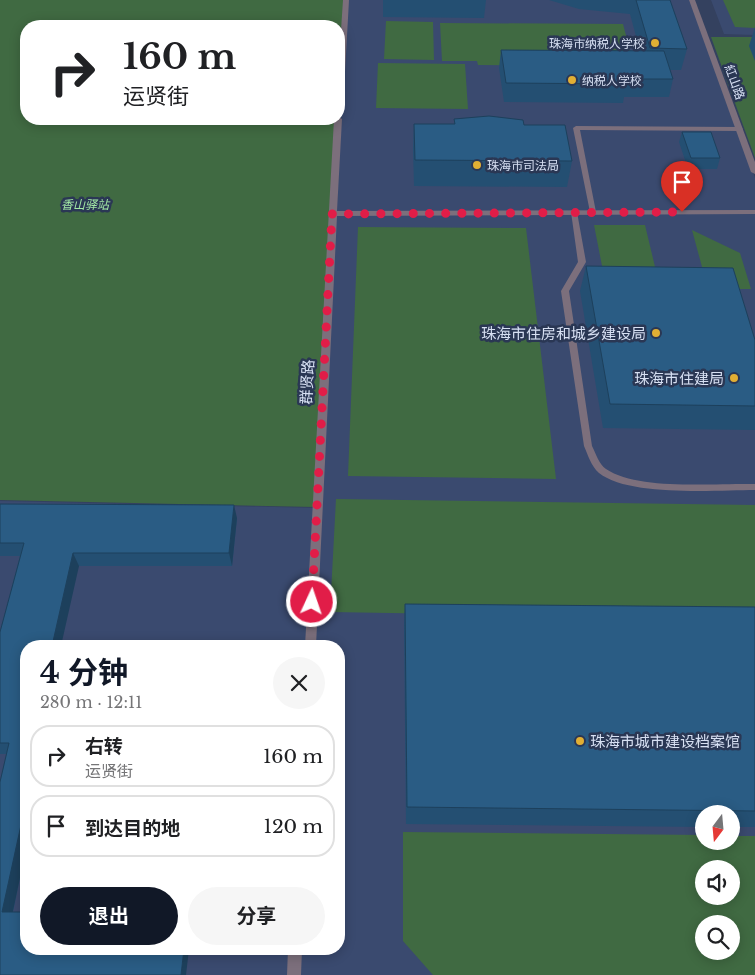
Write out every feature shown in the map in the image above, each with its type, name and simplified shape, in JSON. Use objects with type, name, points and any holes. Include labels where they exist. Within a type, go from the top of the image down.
[{"type":"street","points":[[345,20],[346,0]]},
{"type":"street","name":"紅山路","points":[[692,0],[755,172]]},
{"type":"street","name":"群贤路","points":[[310,640],[338,125]]},
{"type":"street","points":[[332,214],[755,212]]},
{"type":"street","points":[[294,975],[295,955]]},
{"type":"lane","points":[[593,212],[576,128],[740,129]]},
{"type":"lane","points":[[574,212],[582,262],[565,291],[588,446],[593,459],[603,471],[640,485],[755,487]]},
{"type":"shaded area","points":[[348,0],[691,0],[755,178],[755,975],[295,975],[296,955],[345,955],[345,640],[313,640],[341,125],[345,125],[345,55]]},
{"type":"shaded area","points":[[711,0],[755,0],[755,35],[724,34]]},
{"type":"shaded area","points":[[0,501],[317,508],[310,640],[20,640],[20,955],[295,955],[294,975],[0,975]]},
{"type":"green space","name":"香山驿站","points":[[0,0],[346,0],[345,20],[20,20],[20,125],[338,125],[316,507],[0,500]]},
{"type":"green space","points":[[723,0],[755,0],[755,28],[735,27]]},
{"type":"green space","points":[[386,21],[433,22],[434,60],[384,59]]},
{"type":"green space","points":[[440,23],[623,24],[634,66],[478,65],[477,61],[442,61]]},
{"type":"green space","points":[[711,37],[755,37],[755,158]]},
{"type":"green space","points":[[378,63],[465,64],[468,109],[376,108]]},
{"type":"green space","points":[[594,225],[645,225],[656,271],[603,271]]},
{"type":"green space","points":[[358,227],[526,228],[556,479],[348,476]]},
{"type":"green space","points":[[692,230],[740,253],[751,289],[708,289]]},
{"type":"green space","points":[[336,499],[755,505],[755,619],[330,612]]},
{"type":"green space","points":[[403,832],[695,835],[695,850],[740,850],[740,836],[755,836],[755,975],[433,975],[403,941]]},
{"type":"building","points":[[636,0],[670,0],[687,49],[650,48]]},
{"type":"building","points":[[501,50],[664,51],[673,79],[625,79],[627,84],[506,83]]},
{"type":"building","points":[[489,116],[523,120],[524,125],[565,125],[572,161],[415,160],[414,124],[455,124],[454,119]]},
{"type":"building","points":[[682,132],[711,132],[720,158],[691,158]]},
{"type":"building","points":[[586,266],[733,268],[755,340],[755,406],[610,404]]},
{"type":"building","points":[[0,504],[234,505],[229,553],[73,553],[53,640],[20,640],[20,830],[2,912],[20,912],[20,955],[183,955],[181,975],[0,975],[0,782],[9,743],[0,743],[0,632],[24,543],[0,543]]},
{"type":"building","name":"珠海市城市建设档案馆","points":[[405,604],[755,607],[755,811],[740,811],[740,805],[695,805],[695,810],[407,807]]},
{"type":"place","name":"珠海市纳税人学校","points":[[655,43]]},
{"type":"place","name":"纳税人学校","points":[[572,80]]},
{"type":"place","name":"珠海市司法局","points":[[477,165]]},
{"type":"place","name":"珠海市住房和城乡建设局","points":[[656,333]]},
{"type":"place","name":"珠海市住建局","points":[[734,378]]},
{"type":"place","name":"珠海市城市建设档案馆","points":[[580,741]]},
{"type":"route","points":[[312,602],[332,214],[682,212]]}]
